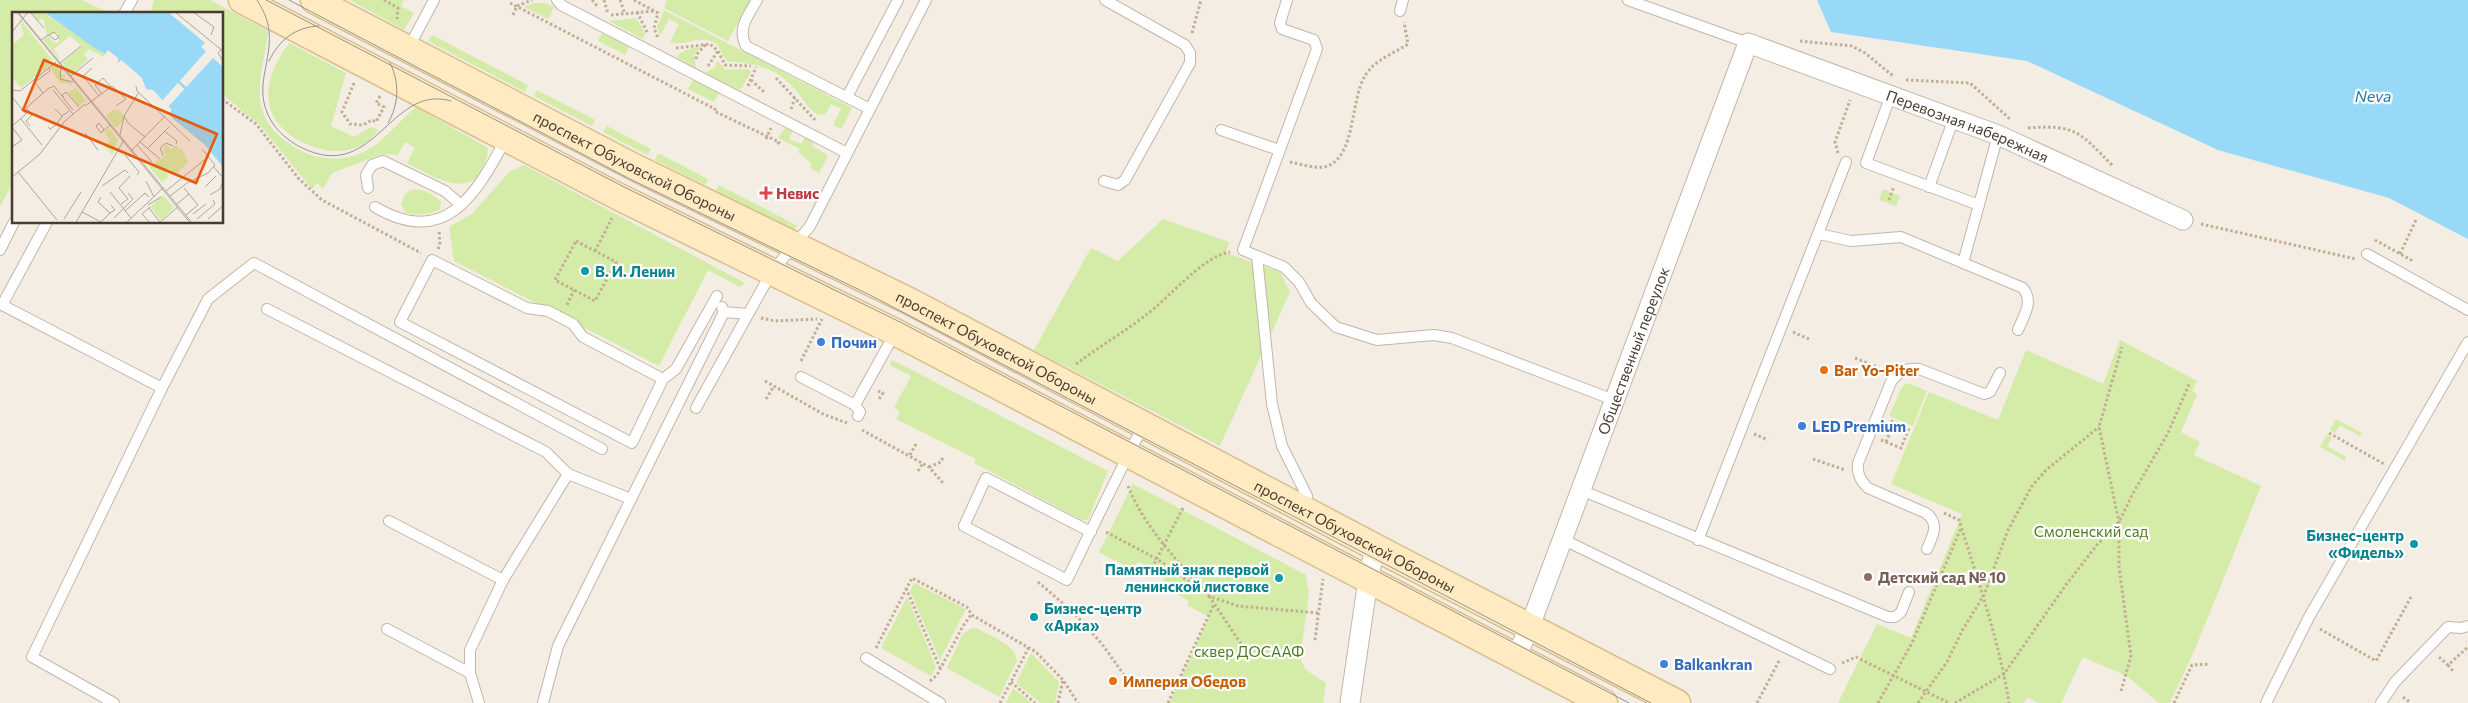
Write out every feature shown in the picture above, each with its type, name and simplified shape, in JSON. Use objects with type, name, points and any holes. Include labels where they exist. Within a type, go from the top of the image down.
[{"type":"main road","points":[[242,0],[506,138],[771,273],[895,332],[1125,462],[1368,580],[1604,703]]},
{"type":"main road","name":"проспект Обуховской Обороны","points":[[314,0],[634,167],[911,302],[1375,547],[1677,703]]},
{"type":"street","name":"Перевозная набережная","points":[[1748,44],[1998,135],[2183,220]]},
{"type":"street","name":"Общественный переулок","points":[[1516,656],[1530,626],[1748,44]]},
{"type":"street","points":[[1350,703],[1368,580],[1375,547]]},
{"type":"lane","points":[[125,12],[132,0]]},
{"type":"lane","points":[[408,50],[434,0]]},
{"type":"lane","points":[[557,0],[561,5],[847,153]]},
{"type":"lane","points":[[757,0],[741,28],[746,46],[870,109]]},
{"type":"lane","points":[[847,98],[898,0]]},
{"type":"lane","points":[[696,408],[771,273],[810,226],[926,0]]},
{"type":"lane","points":[[1104,181],[1118,185],[1125,180],[1190,63],[1190,53],[1185,45],[1105,0]]},
{"type":"lane","points":[[1287,0],[1280,23],[1282,29],[1314,40],[1317,49],[1278,150],[1243,250],[1284,267],[1300,282],[1311,303],[1336,327],[1377,340],[1434,335],[1452,338],[1614,400]]},
{"type":"lane","points":[[1400,11],[1403,0]]},
{"type":"lane","points":[[1628,0],[1748,44]]},
{"type":"lane","points":[[1891,95],[1866,163],[1979,205]]},
{"type":"lane","points":[[1929,187],[1954,118]]},
{"type":"lane","points":[[1221,130],[1278,150]]},
{"type":"lane","points":[[1963,263],[1998,135]]},
{"type":"lane","points":[[375,206],[392,217],[410,222],[438,220],[461,205],[480,184],[506,138]]},
{"type":"lane","points":[[1698,540],[1819,234],[1842,159]]},
{"type":"lane","points":[[368,188],[366,175],[372,165],[383,161],[445,190],[461,205]]},
{"type":"lane","points":[[0,250],[13,224]]},
{"type":"lane","points":[[46,224],[2,305],[162,388]]},
{"type":"lane","points":[[1819,234],[1851,241],[1901,237],[2023,288],[2028,294],[2030,302],[2018,330]]},
{"type":"lane","points":[[2367,254],[2468,310]]},
{"type":"lane","points":[[1257,256],[1272,404],[1282,446],[1307,496],[1301,508]]},
{"type":"lane","points":[[663,379],[583,337],[573,324],[548,311],[527,308],[432,260],[400,322],[632,443],[663,379],[676,369],[717,296],[724,312]]},
{"type":"lane","points":[[114,703],[32,657],[162,388],[208,299],[254,263],[602,449]]},
{"type":"lane","points":[[267,309],[546,452],[568,474],[631,499]]},
{"type":"lane","points":[[724,312],[748,314]]},
{"type":"lane","points":[[543,703],[558,646],[724,312]]},
{"type":"lane","points":[[856,405],[895,332]]},
{"type":"lane","points":[[2266,703],[2309,617],[2468,342]]},
{"type":"lane","points":[[1927,549],[1935,531],[1932,517],[1868,488],[1861,481],[1857,472],[1858,463],[1877,415],[1891,382],[1898,372],[1908,368],[1919,369],[1984,394],[1990,392],[2000,373]]},
{"type":"lane","points":[[801,377],[856,405],[860,412],[858,416]]},
{"type":"lane","points":[[1092,529],[986,478],[964,526],[1067,580],[1144,424]]},
{"type":"lane","points":[[479,703],[470,673],[470,650],[503,580],[568,474]]},
{"type":"lane","points":[[1581,490],[1888,617],[1895,617],[1900,612],[1909,592]]},
{"type":"lane","points":[[389,521],[503,580]]},
{"type":"lane","points":[[1562,539],[1830,669]]},
{"type":"lane","points":[[2381,703],[2395,682],[2448,627],[2461,628],[2468,626]]},
{"type":"lane","points":[[386,629],[470,673]]},
{"type":"lane","points":[[868,659],[940,703]]},
{"type":"path","points":[[384,0],[398,8]]},
{"type":"path","points":[[513,14],[517,6],[532,0]]},
{"type":"path","points":[[592,0],[603,14],[608,15],[656,11]]},
{"type":"path","points":[[604,0],[608,15]]},
{"type":"path","points":[[620,0],[625,14]]},
{"type":"path","points":[[634,0],[656,11],[658,17],[655,33],[663,42]]},
{"type":"path","points":[[1185,45],[1191,34],[1201,0]]},
{"type":"path","points":[[510,2],[597,50],[778,142],[777,145]]},
{"type":"path","points":[[1274,162],[1288,161],[1319,167],[1329,166],[1339,155],[1348,143],[1354,104],[1364,77],[1381,59],[1408,44],[1407,28],[1400,11]]},
{"type":"path","points":[[637,12],[648,34],[642,47]]},
{"type":"path","points":[[1794,40],[1852,46],[1900,79],[1970,83],[2013,122]]},
{"type":"path","points":[[668,46],[679,49],[706,43],[710,44],[718,52],[724,65],[742,64],[762,69]]},
{"type":"path","points":[[698,64],[697,54],[706,43]]},
{"type":"path","points":[[702,66],[710,65],[718,52]]},
{"type":"path","points":[[772,74],[801,104]]},
{"type":"path","points":[[358,75],[342,106],[343,116],[350,124],[359,126],[372,120],[376,122],[384,107],[378,104]]},
{"type":"path","points":[[1842,159],[1835,142],[1856,83]]},
{"type":"path","points":[[791,109],[795,98]]},
{"type":"path","points":[[224,100],[256,124],[299,179],[322,200],[416,249],[432,260],[440,245],[438,220]]},
{"type":"path","points":[[2020,127],[2068,128],[2085,139],[2114,168]]},
{"type":"path","points":[[595,251],[616,210]]},
{"type":"path","points":[[2183,220],[2356,259],[2367,254]]},
{"type":"path","points":[[2400,254],[2416,220]]},
{"type":"path","points":[[576,241],[595,251],[616,262],[595,301],[555,280],[576,241]]},
{"type":"path","points":[[1074,366],[1146,315],[1206,264],[1222,253],[1243,250]]},
{"type":"path","points":[[748,314],[775,321],[823,318],[800,362]]},
{"type":"path","points":[[2121,691],[2131,656],[2119,567],[2119,522],[2099,427],[2122,347]]},
{"type":"path","points":[[1855,358],[1877,367],[1891,382]]},
{"type":"path","points":[[1955,703],[2004,674],[2065,586],[2097,545],[2119,522],[2132,495],[2168,433],[2190,382]]},
{"type":"path","points":[[766,399],[774,386]]},
{"type":"path","points":[[1869,435],[1900,448],[1909,428],[1877,415]]},
{"type":"path","points":[[1886,442],[1894,422]]},
{"type":"path","points":[[1918,703],[1947,662],[1963,628],[1984,595],[2008,530],[2032,486],[2046,470],[2099,427]]},
{"type":"path","points":[[2330,434],[2394,469]]},
{"type":"path","points":[[910,455],[916,444]]},
{"type":"path","points":[[929,467],[941,462],[943,457]]},
{"type":"path","points":[[1813,459],[1837,469],[1857,472]]},
{"type":"path","points":[[1125,462],[1138,510],[1164,545],[1209,596],[1245,650]]},
{"type":"path","points":[[918,472],[923,463]]},
{"type":"path","points":[[1152,568],[1185,504]]},
{"type":"path","points":[[1932,517],[1944,513],[1959,520],[1984,595],[2004,674],[2009,703]]},
{"type":"path","points":[[1878,703],[1912,644],[1961,526]]},
{"type":"path","points":[[1092,529],[1157,559],[1209,596],[1238,606],[1318,613]]},
{"type":"path","points":[[1044,568],[1038,582],[1073,612],[1102,644],[1132,686],[1130,688]]},
{"type":"path","points":[[868,659],[875,650],[912,578],[967,607],[972,615],[1036,652],[1062,680],[1078,703]]},
{"type":"path","points":[[906,588],[940,669]]},
{"type":"path","points":[[1316,640],[1321,589]]},
{"type":"path","points":[[2324,621],[2320,630],[2376,661],[2411,597]]},
{"type":"path","points":[[1168,703],[1214,603]]},
{"type":"path","points":[[926,680],[934,679],[963,626],[972,615]]},
{"type":"path","points":[[1000,703],[1029,647]]},
{"type":"path","points":[[1757,703],[1786,647]]},
{"type":"path","points":[[2448,665],[2468,647]]},
{"type":"path","points":[[875,650],[884,655]]},
{"type":"path","points":[[1830,669],[1856,656],[1949,703]]},
{"type":"path","points":[[2434,662],[2440,656],[2453,671]]},
{"type":"path","points":[[2174,703],[2192,665],[2210,664]]},
{"type":"path","points":[[1058,703],[1062,680]]},
{"type":"path","points":[[1011,682],[1035,703]]},
{"type":"path","points":[[2403,697],[2411,703]]},
{"type":"green space","points":[[0,0],[82,0],[107,12],[12,12],[12,185],[0,206]]},
{"type":"green space","points":[[154,0],[210,0],[268,31],[260,82],[261,106],[273,129],[288,143],[298,149],[309,154],[331,159],[353,156],[374,146],[416,107],[488,148],[487,158],[483,167],[477,177],[469,182],[459,184],[448,182],[407,163],[415,148],[405,142],[398,155],[382,154],[332,173],[323,189],[317,183],[312,189],[259,124],[224,96],[224,12],[151,12]]},
{"type":"green space","points":[[350,0],[404,0],[401,6],[414,13],[404,30]]},
{"type":"green space","points":[[667,0],[750,0],[728,41],[664,8]]},
{"type":"green space","points":[[534,3],[545,3],[554,7],[548,19],[524,7]]},
{"type":"green space","points":[[664,10],[852,108],[841,129],[833,125],[841,109],[831,104],[825,115],[816,114],[792,86],[778,74],[762,67],[727,61],[718,46],[708,40],[681,43],[670,42],[679,24],[669,19],[660,36],[657,27]]},
{"type":"green space","points":[[636,18],[645,33],[643,39],[609,21]]},
{"type":"green space","points":[[602,33],[629,46],[625,55],[598,41]]},
{"type":"green space","points":[[432,35],[528,85],[525,92],[428,41]]},
{"type":"green space","points":[[289,43],[346,73],[331,126],[354,137],[371,127],[379,130],[367,142],[352,149],[325,150],[306,144],[290,135],[279,124],[272,112],[269,86],[273,72]]},
{"type":"green space","points":[[701,47],[694,54],[696,68],[677,57],[691,48]]},
{"type":"green space","points":[[717,60],[725,70],[749,69],[751,72],[740,90],[705,73],[715,67]]},
{"type":"green space","points":[[693,80],[719,93],[714,102],[688,89]]},
{"type":"green space","points":[[537,90],[595,120],[592,126],[534,96]]},
{"type":"green space","points":[[607,126],[651,149],[647,155],[603,132]]},
{"type":"green space","points":[[785,128],[793,130],[789,139],[801,144],[805,137],[814,142],[812,146],[828,155],[819,173],[810,168],[812,164],[798,152],[800,149],[778,138]]},
{"type":"green space","points":[[658,153],[708,179],[705,185],[655,160]]},
{"type":"green space","points":[[524,165],[745,283],[740,287],[708,270],[659,366],[454,261],[449,227],[472,214],[509,172]]},
{"type":"green space","points":[[719,185],[798,226],[791,231],[715,191]]},
{"type":"green space","points":[[413,189],[425,191],[436,197],[441,203],[440,209],[432,213],[423,214],[405,212],[401,205],[405,194]]},
{"type":"green space","points":[[1883,189],[1900,196],[1896,206],[1879,200]]},
{"type":"green space","points":[[1163,219],[1229,242],[1226,253],[1280,272],[1290,292],[1220,446],[1034,350],[1091,248],[1118,261]]},
{"type":"green space","name":"Смоленский сад","points":[[2120,340],[2197,381],[2192,391],[2197,394],[2181,432],[2200,442],[2194,455],[2261,486],[2195,649],[2170,703],[2159,703],[2127,676],[2083,657],[2061,703],[2038,703],[2027,697],[2024,703],[1838,703],[1877,624],[1911,638],[1962,514],[1891,484],[1929,392],[1998,420],[2026,350],[2103,384]]},
{"type":"green space","points":[[892,360],[1108,471],[1088,520],[1082,520],[974,463],[976,459],[896,419],[900,412],[894,408],[911,376],[890,365]]},
{"type":"green space","points":[[1905,384],[1911,384],[1927,391],[1913,426],[1889,416]]},
{"type":"green space","points":[[2336,419],[2362,433],[2360,436],[2340,425],[2335,433],[2330,430]]},
{"type":"green space","points":[[2327,435],[2332,437],[2327,446],[2346,457],[2345,461],[2320,447]]},
{"type":"green space","name":"сквер ДОСААФ","points":[[1133,484],[1306,575],[1309,593],[1300,659],[1306,670],[1326,683],[1323,703],[1170,703],[1209,617],[1187,605],[1189,601],[1161,586],[1165,577],[1138,562],[1133,570],[1099,552]]},
{"type":"green space","points":[[914,583],[966,609],[940,660],[910,591]]},
{"type":"green space","points":[[907,597],[936,667],[931,676],[881,648]]},
{"type":"green space","points":[[971,628],[976,628],[1001,641],[1016,655],[1017,661],[999,697],[947,668],[962,635]]},
{"type":"green space","points":[[1031,653],[1059,682],[1055,703],[1041,703],[1016,683]]},
{"type":"green space","points":[[1013,688],[1031,703],[1006,703]]},
{"type":"water","name":"Neva","points":[[1817,0],[2468,0],[2468,239],[2389,198],[2218,150],[2027,61],[1831,32]]},
{"type":"tram line","points":[[257,0],[268,22],[269,31],[269,51],[263,84],[265,108],[276,128],[303,149],[336,156],[354,150],[370,140],[399,115],[414,105],[431,99],[451,101]]},
{"type":"tram line","points":[[266,0],[624,187],[900,322],[1629,703]]},
{"type":"tram line","points":[[289,0],[628,178],[870,295],[1651,703]]},
{"type":"tram line","points":[[269,61],[278,47],[289,36],[302,29],[319,26]]},
{"type":"tram line","points":[[388,123],[392,116],[397,93],[397,86],[390,63]]},
{"type":"place","name":"Невис","points":[[766,193]]},
{"type":"place","name":"В. И. Ленин","points":[[585,271]]},
{"type":"place","name":"Почин","points":[[821,342]]},
{"type":"place","name":"Bar Yo-Piter","points":[[1824,370]]},
{"type":"place","name":"LED Premium","points":[[1802,426]]},
{"type":"place","name":"Бизнес-центр «Фидель»","points":[[2414,544]]},
{"type":"place","name":"Детский сад № 10","points":[[1868,577]]},
{"type":"place","name":"Памятный знак первой ленинской листовке","points":[[1279,578]]},
{"type":"place","name":"Бизнес-центр «Арка»","points":[[1034,617]]},
{"type":"place","name":"Balkankran","points":[[1664,664]]},
{"type":"place","name":"Империя Обедов","points":[[1113,681]]}]
